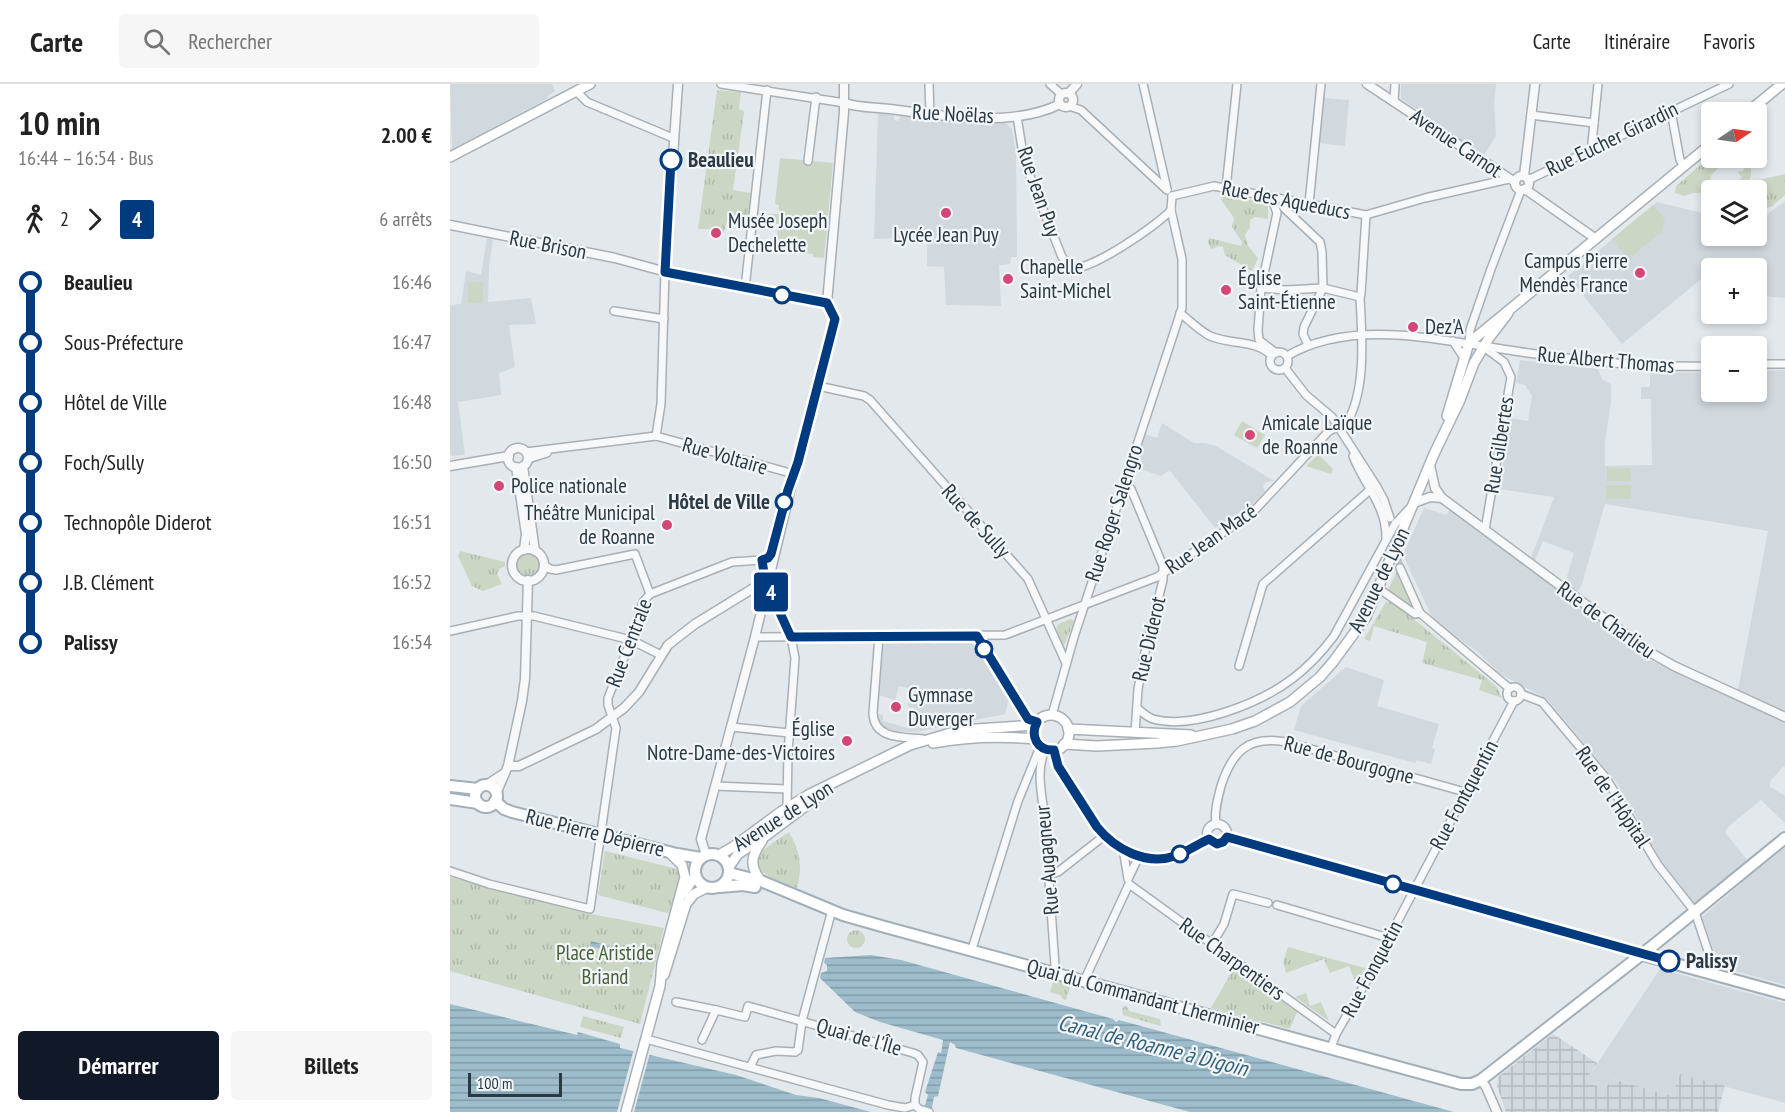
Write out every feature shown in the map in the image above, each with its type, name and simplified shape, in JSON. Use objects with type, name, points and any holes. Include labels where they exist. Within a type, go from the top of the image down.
[{"type":"main road","points":[[450,158],[590,84]]},
{"type":"main road","points":[[1760,102],[1782,84]]},
{"type":"main road","points":[[1469,343],[1701,152]]},
{"type":"main road","name":"Avenue de Lyon","points":[[1434,454],[1460,400],[1474,363],[1483,346],[1508,313]]},
{"type":"main road","name":"Avenue de Lyon","points":[[1064,744],[1097,746],[1157,743],[1205,736],[1255,721],[1298,697],[1320,676],[1356,633],[1366,617],[1430,465],[1469,343]]},
{"type":"main road","points":[[1052,715],[1063,719],[1068,729],[1067,740],[1064,744],[1044,746],[1036,723],[1041,718],[1052,715]]},
{"type":"main road","name":"Avenue de Lyon","points":[[719,855],[733,848],[808,795],[873,761],[926,739],[976,729],[1036,723]]},
{"type":"main road","name":"Avenue de Lyon","points":[[1068,729],[1205,736]]},
{"type":"main road","name":"Avenue de Lyon","points":[[873,761],[917,747],[950,740],[1010,737],[1044,746]]},
{"type":"main road","name":"Avenue de Lyon","points":[[729,870],[738,854],[767,836],[847,776]]},
{"type":"main road","points":[[450,786],[482,787],[493,788],[488,801],[475,798],[482,787]]},
{"type":"main road","name":"Rue Pierre Dépierre","points":[[450,799],[488,801],[502,812],[512,812],[602,833],[673,852],[703,856]]},
{"type":"main road","points":[[761,881],[753,869],[752,858],[755,850],[767,836]]},
{"type":"main road","points":[[1481,1080],[1695,912],[1785,838]]},
{"type":"main road","points":[[626,1112],[660,986],[662,963],[678,918],[685,877],[684,869],[673,852]]},
{"type":"main road","name":"Rue Pierre Dépierre","points":[[673,852],[695,873]]},
{"type":"main road","points":[[678,918],[691,896],[706,888],[720,887],[726,881],[729,870],[726,861],[719,855],[703,856],[681,896]]},
{"type":"main road","name":"Quai du Commandant Lherminier","points":[[729,870],[865,921],[1461,1084],[1472,1084],[1481,1080]]},
{"type":"main road","points":[[695,873],[699,884],[706,888]]},
{"type":"main road","name":"Quai du Commandant Lherminier","points":[[720,887],[751,886],[794,900],[807,901]]},
{"type":"main road","points":[[1642,954],[1785,994]]},
{"type":"street","points":[[450,466],[518,460],[564,448],[656,436],[661,404],[665,257],[678,84]]},
{"type":"street","points":[[722,84],[844,103]]},
{"type":"street","points":[[703,856],[701,839],[835,323],[834,315],[827,303],[844,84]]},
{"type":"street","points":[[929,84],[930,114]]},
{"type":"street","points":[[1050,84],[1169,193]]},
{"type":"street","points":[[1065,99],[1077,84]]},
{"type":"street","name":"Rue Roger Salengro","points":[[1052,715],[1084,606],[1180,313],[1182,259],[1143,84]]},
{"type":"street","points":[[1226,188],[1237,84]]},
{"type":"street","points":[[1309,204],[1321,84]]},
{"type":"street","name":"Avenue Carnot","points":[[1367,84],[1498,171],[1520,183],[1596,239]]},
{"type":"street","points":[[1394,102],[1395,84]]},
{"type":"street","points":[[1451,417],[1468,361],[1470,330],[1520,183],[1535,84]]},
{"type":"street","points":[[1594,147],[1592,143],[1598,84]]},
{"type":"street","name":"Rue Eucher Girardin","points":[[1366,215],[1425,198],[1491,184],[1520,183],[1729,84]]},
{"type":"street","points":[[745,288],[767,90]]},
{"type":"street","points":[[576,91],[587,102],[673,138]]},
{"type":"street","points":[[808,161],[816,97]]},
{"type":"street","name":"Rue Noëlas","points":[[844,103],[975,117],[1017,116],[1043,111],[1065,99]]},
{"type":"street","points":[[1671,111],[1680,160],[1684,166]]},
{"type":"street","points":[[1531,115],[1594,123]]},
{"type":"street","name":"Rue Jean Puy","points":[[1017,116],[1024,160],[1062,257],[1068,266],[1079,268],[1108,255],[1151,228],[1171,210]]},
{"type":"street","points":[[1491,184],[1496,180],[1498,171]]},
{"type":"street","name":"Rue des Aqueducs","points":[[1169,193],[1211,186],[1366,215]]},
{"type":"street","points":[[1272,199],[1280,211],[1320,242],[1323,288],[1304,327],[1303,334],[1308,345]]},
{"type":"street","points":[[1274,355],[1259,340],[1261,288],[1280,211],[1295,201]]},
{"type":"street","points":[[1341,426],[1357,399],[1362,336],[1360,297],[1366,215]]},
{"type":"street","name":"Rue Brison","points":[[450,225],[646,266],[665,272],[827,303]]},
{"type":"street","points":[[646,266],[665,257]]},
{"type":"street","points":[[1261,288],[1278,290],[1323,288],[1360,297]]},
{"type":"street","points":[[614,311],[663,319]]},
{"type":"street","points":[[1180,313],[1210,336],[1252,345],[1274,355]]},
{"type":"street","points":[[1483,346],[1495,322]]},
{"type":"street","name":"Rue Albert Thomas","points":[[1287,356],[1308,345],[1329,339],[1409,336],[1501,349],[1658,366],[1701,366]]},
{"type":"street","points":[[1252,345],[1259,340]]},
{"type":"street","points":[[1453,341],[1464,358]]},
{"type":"street","name":"Rue Gilbertes","points":[[1483,346],[1504,362],[1511,377],[1485,530]]},
{"type":"street","points":[[1281,352],[1287,356],[1288,364],[1285,368],[1278,370],[1273,368],[1270,362],[1274,355],[1281,352]]},
{"type":"street","points":[[1767,364],[1785,364]]},
{"type":"street","points":[[1285,368],[1306,395],[1341,426],[1356,466],[1371,489],[1385,519],[1385,542]]},
{"type":"street","name":"Rue de Sully","points":[[818,386],[864,396],[870,400],[1028,579],[1066,663]]},
{"type":"street","name":"Rue Jean Macé","points":[[755,637],[1005,635],[1046,621],[1163,573],[1252,513],[1328,432],[1341,426]]},
{"type":"street","name":"Rue Voltaire","points":[[656,436],[794,474]]},
{"type":"street","points":[[1350,447],[1377,487],[1390,518]]},
{"type":"street","points":[[518,460],[526,534],[524,550]]},
{"type":"street","points":[[518,460],[535,551]]},
{"type":"street","points":[[1430,465],[1434,485],[1442,498]]},
{"type":"street","points":[[650,594],[732,562],[768,558],[794,474]]},
{"type":"street","name":"Rue Diderot","points":[[1124,483],[1131,489],[1162,561],[1163,573],[1143,660],[1138,689],[1135,733]]},
{"type":"street","points":[[1239,666],[1263,584],[1371,489]]},
{"type":"street","points":[[1137,708],[1152,718],[1179,720],[1196,718],[1238,708],[1290,681],[1321,652],[1334,636],[1395,524],[1414,503],[1430,497],[1442,498]]},
{"type":"street","name":"Rue de Charlieu","points":[[1442,498],[1651,653],[1674,666],[1785,717]]},
{"type":"street","points":[[524,550],[535,551],[542,557],[544,565],[539,576],[528,580],[517,575],[513,567],[515,557],[524,550]]},
{"type":"street","name":"Rue Centrale","points":[[544,565],[556,570],[634,554],[650,594],[643,602],[608,698],[612,716]]},
{"type":"street","points":[[762,560],[770,570]]},
{"type":"street","points":[[1400,568],[1420,613],[1509,688]]},
{"type":"street","points":[[488,801],[505,770],[522,701],[528,580]]},
{"type":"street","points":[[767,586],[791,637],[795,658],[787,808]]},
{"type":"street","points":[[482,787],[505,770],[519,766],[596,729],[624,708],[639,692],[668,645],[695,624],[752,589],[767,586]]},
{"type":"street","points":[[1378,588],[1415,614],[1420,613]]},
{"type":"street","points":[[450,631],[485,622],[534,616],[631,640],[662,655]]},
{"type":"street","points":[[879,636],[873,713],[875,724],[882,733],[926,739]]},
{"type":"street","points":[[977,636],[1028,719],[1036,723]]},
{"type":"street","points":[[1518,687],[1520,698],[1514,701],[1508,697],[1509,688],[1518,687]]},
{"type":"street","name":"Rue de l'Hôpital","points":[[1521,694],[1542,702],[1598,768],[1658,865],[1695,912],[1716,975]]},
{"type":"street","name":"Rue Fontquentin","points":[[1414,890],[1514,701]]},
{"type":"street","points":[[450,871],[489,885],[590,909],[615,725],[612,716]]},
{"type":"street","points":[[731,727],[790,733]]},
{"type":"street","name":"Rue de Bourgogne","points":[[1216,824],[1217,801],[1231,760],[1238,752],[1258,742],[1277,740],[1303,746],[1465,792]]},
{"type":"street","points":[[972,950],[1018,801],[1044,746],[1104,836],[1123,849],[1154,859],[1170,857],[1209,839]]},
{"type":"street","name":"Rue Augagneur","points":[[1044,746],[1040,780],[1055,966],[1053,972]]},
{"type":"street","points":[[715,786],[787,789]]},
{"type":"street","points":[[1216,824],[1225,827],[1227,837],[1223,842],[1217,844],[1209,839],[1208,829],[1216,824]]},
{"type":"street","points":[[1048,875],[1058,872],[1104,836]]},
{"type":"street","points":[[1227,837],[1642,954]]},
{"type":"street","points":[[1123,849],[1128,881]]},
{"type":"street","points":[[1084,981],[1139,856]]},
{"type":"street","name":"Rue Charpentiers","points":[[1128,881],[1336,1034]]},
{"type":"street","name":"Rue Fonquetin","points":[[1331,1048],[1336,1034],[1414,890]]},
{"type":"street","points":[[1212,944],[1224,924],[1233,894],[1269,903]]},
{"type":"street","points":[[1277,905],[1389,938]]},
{"type":"street","points":[[750,1067],[756,1054],[776,1051],[797,1052],[802,1021],[832,910]]},
{"type":"street","points":[[676,1002],[716,1010],[702,1041]]},
{"type":"street","name":"Quai de l'Île","points":[[716,1010],[745,1017],[748,1006],[918,1055],[923,1062],[915,1105]]},
{"type":"street","points":[[646,1039],[888,1105],[905,1108],[915,1105],[926,1111]]},
{"type":"street","points":[[1481,1080],[1497,1112]]},
{"type":"shaded area","points":[[450,84],[552,84],[555,91],[547,99],[452,149]]},
{"type":"shaded area","points":[[1401,84],[1496,84],[1494,104],[1496,136],[1484,155],[1401,99]]},
{"type":"shaded area","points":[[1324,98],[1349,100],[1345,146],[1319,143]]},
{"type":"shaded area","name":"Lycée Jean Puy","points":[[878,113],[894,115],[894,120],[899,121],[900,115],[959,122],[1005,122],[1012,129],[1016,155],[1017,257],[1011,257],[1010,264],[999,265],[1001,306],[946,305],[944,267],[927,266],[927,237],[874,239]]},
{"type":"shaded area","name":"Campus Pierre Mendès France","points":[[1785,201],[1785,298],[1767,296],[1767,258],[1701,258],[1701,279],[1622,344],[1568,276],[1657,202],[1701,213],[1701,246],[1767,246],[1767,215]]},
{"type":"shaded area","points":[[487,238],[493,239],[488,302],[531,298],[536,324],[509,325],[515,367],[499,373],[501,395],[458,402],[465,455],[453,456],[450,455],[450,305],[461,304],[466,271],[481,275]]},
{"type":"shaded area","points":[[1520,360],[1598,369],[1602,379],[1611,384],[1605,466],[1652,465],[1651,399],[1641,399],[1641,387],[1650,387],[1650,371],[1701,372],[1701,402],[1767,402],[1767,371],[1785,370],[1785,712],[1738,690],[1768,531],[1605,504],[1581,587],[1576,592],[1565,583],[1574,553],[1543,541],[1535,561],[1531,558],[1554,497],[1499,489],[1510,418],[1528,421],[1532,396],[1525,385],[1516,383]]},
{"type":"shaded area","points":[[1162,423],[1194,443],[1216,446],[1274,481],[1266,482],[1263,486],[1265,492],[1250,506],[1215,528],[1171,472],[1168,471],[1161,476],[1134,467],[1145,434],[1157,438]]},
{"type":"shaded area","points":[[1424,508],[1446,515],[1450,510],[1652,661],[1785,723],[1785,767],[1771,780],[1769,786],[1785,796],[1785,823],[1761,800],[1729,826],[1725,832],[1747,860],[1743,864],[1751,875],[1785,847],[1785,985],[1721,967],[1718,963],[1702,917],[1742,883],[1734,872],[1696,903],[1691,902],[1665,867],[1615,780],[1547,699],[1500,674],[1478,652],[1439,625],[1431,615],[1403,555]]},
{"type":"shaded area","points":[[936,641],[968,641],[976,646],[1009,698],[1005,714],[917,732],[896,732],[882,727],[877,714],[883,715],[883,721],[908,728],[914,708],[907,706],[912,689],[899,686],[895,700],[879,695],[883,645],[886,642],[936,644]]},
{"type":"shaded area","points":[[1346,667],[1384,680],[1377,706],[1439,724],[1432,748],[1435,749],[1431,764],[1417,760],[1415,763],[1294,730],[1301,706]]},
{"type":"shaded area","points":[[1660,969],[1785,1003],[1785,1103],[1680,1074],[1672,1096],[1613,1079],[1604,1091],[1587,1079]]},
{"type":"shaded area","points":[[1553,1034],[1597,1063],[1587,1079],[1604,1091],[1612,1079],[1672,1096],[1680,1074],[1725,1086],[1718,1112],[1506,1112],[1497,1086],[1498,1077]]},
{"type":"green space","points":[[717,90],[741,92],[739,109],[744,112],[733,190],[751,193],[748,222],[728,217],[724,232],[716,232],[715,229],[698,229]]},
{"type":"green space","points":[[780,158],[833,163],[824,258],[789,251],[790,244],[774,242],[777,238],[778,224],[768,222],[769,214],[779,214],[779,205],[775,204]]},
{"type":"green space","points":[[1701,165],[1701,168],[1718,168],[1709,180],[1701,180],[1701,193],[1684,196],[1675,193],[1676,186]]},
{"type":"green space","points":[[1745,168],[1751,168],[1749,180],[1740,180],[1742,177],[1738,173]]},
{"type":"green space","points":[[1785,174],[1785,195],[1771,207],[1767,208],[1767,180],[1759,180]]},
{"type":"green space","points":[[1221,194],[1262,202],[1268,207],[1268,219],[1255,217],[1250,220],[1250,227],[1245,235],[1248,246],[1258,258],[1252,271],[1225,255],[1223,247],[1211,249],[1208,243],[1209,238],[1241,246],[1242,242],[1232,227],[1234,218],[1222,201]]},
{"type":"green space","points":[[1653,205],[1665,220],[1662,231],[1629,259],[1612,239]]},
{"type":"green space","points":[[468,282],[483,282],[483,303],[468,303]]},
{"type":"green space","name":"Amicale Laïque de Roanne","points":[[1242,421],[1265,435],[1257,448],[1234,435]]},
{"type":"green space","points":[[1315,451],[1333,469],[1331,474],[1306,466],[1316,457]]},
{"type":"green space","points":[[1607,468],[1631,468],[1631,481],[1607,481]]},
{"type":"green space","points":[[1606,485],[1631,485],[1631,499],[1606,499]]},
{"type":"green space","points":[[460,551],[505,562],[505,566],[499,569],[497,574],[502,584],[483,591],[472,586],[458,556]]},
{"type":"green space","points":[[528,553],[537,556],[540,565],[537,574],[528,577],[519,574],[516,565],[519,556]]},
{"type":"green space","points":[[1397,571],[1416,612],[1388,590]]},
{"type":"green space","points":[[1386,602],[1394,603],[1497,687],[1502,698],[1479,690],[1482,680],[1422,663],[1427,642],[1374,626],[1370,641],[1364,639]]},
{"type":"green space","points":[[1071,619],[1074,621],[1063,648],[1056,629],[1058,624]]},
{"type":"green space","points":[[789,832],[799,859],[800,873],[797,888],[762,872],[757,860],[771,844]]},
{"type":"green space","points":[[605,851],[677,869],[680,878],[671,914],[598,895]]},
{"type":"green space","name":"Place Aristide Briand","points":[[450,877],[581,912],[664,928],[640,1024],[450,971]]},
{"type":"green space","points":[[856,930],[862,933],[865,939],[862,945],[856,948],[850,945],[847,939],[850,933]]},
{"type":"green space","points":[[1288,947],[1365,969],[1356,985],[1349,966],[1330,973],[1324,959],[1286,973],[1283,962]]},
{"type":"green space","points":[[1235,966],[1297,1012],[1290,1029],[1211,1008]]},
{"type":"green space","points":[[1054,979],[1071,984],[1066,1000],[1050,992]]},
{"type":"green space","points":[[1306,993],[1310,1006],[1321,1002],[1329,1021],[1295,997]]},
{"type":"green space","points":[[1126,1005],[1129,1011],[1160,1019],[1161,1026],[1123,1015],[1122,1009]]},
{"type":"green space","points":[[583,1016],[624,1027],[621,1038],[580,1027]]},
{"type":"water","points":[[591,941],[651,957],[649,962],[590,946]]},
{"type":"water","name":"Canal de Roanne à Digoin","points":[[871,955],[901,960],[1113,1019],[1116,1022],[1119,1020],[1454,1112],[1190,1112],[956,1048],[950,1042],[938,1096],[934,1097],[931,1112],[923,1112],[928,1095],[925,1092],[938,1052],[941,1053],[943,1040],[880,1022],[855,1012],[820,978],[821,973],[827,971],[825,958]]},
{"type":"water","points":[[450,1004],[577,1035],[578,1032],[620,1044],[620,1048],[736,1075],[796,1095],[819,1098],[871,1112],[450,1112]]},
{"type":"pier","points":[[634,1049],[650,1053],[634,1112],[617,1112]]},
{"type":"tunnel","points":[[1390,518],[1400,568]]},
{"type":"bus line","name":"4","points":[[671,160],[665,272],[827,303],[835,319],[798,462],[771,554],[762,560],[765,580],[791,637],[977,636],[1028,719],[1037,722],[1034,730],[1037,743],[1040,747],[1054,750],[1058,766],[1097,827],[1104,836],[1123,849],[1139,856],[1154,859],[1170,857],[1209,839],[1217,844],[1226,840],[1227,837],[1669,961]]},
{"type":"place","name":"Beaulieu","points":[[671,160]]},
{"type":"place","name":"Lycée Jean Puy","points":[[946,213]]},
{"type":"place","name":"Musée Joseph Dechelette","points":[[716,233]]},
{"type":"place","name":"Campus Pierre Mendès France","points":[[1640,273]]},
{"type":"place","name":"Chapelle Saint-Michel","points":[[1008,279]]},
{"type":"place","name":"Église Saint-Étienne","points":[[1226,290]]},
{"type":"place","name":"Dez'A","points":[[1413,327]]},
{"type":"place","name":"Amicale Laïque de Roanne","points":[[1250,435]]},
{"type":"place","name":"Police nationale","points":[[499,486]]},
{"type":"place","name":"Hôtel de Ville","points":[[784,502]]},
{"type":"place","name":"Théâtre Municipal de Roanne","points":[[667,525]]},
{"type":"place","name":"Gymnase Duverger","points":[[896,707]]},
{"type":"place","name":"Église Notre-Dame-des-Victoires","points":[[847,741]]},
{"type":"place","name":"Palissy","points":[[1669,961]]}]
